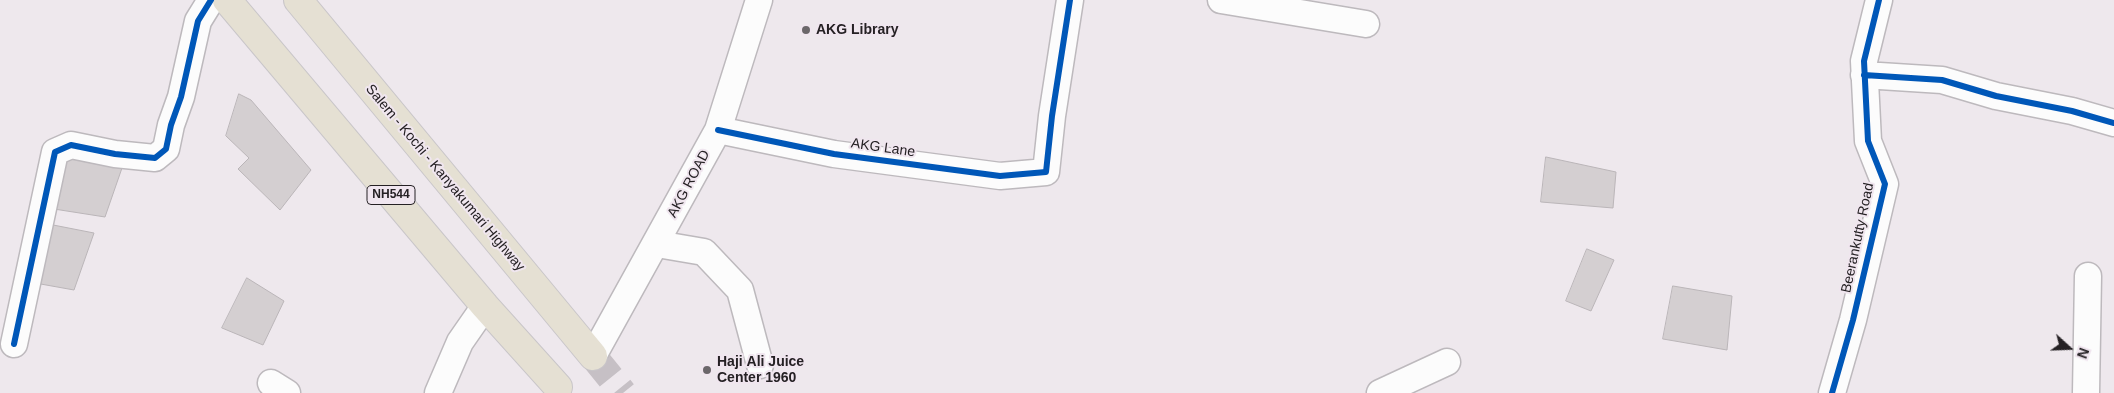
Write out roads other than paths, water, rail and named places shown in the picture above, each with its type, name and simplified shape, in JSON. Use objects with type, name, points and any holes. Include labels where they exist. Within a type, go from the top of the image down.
[{"type":"highway","name":"NH544","points":[[227,0],[485,306],[558,387]]},
{"type":"highway","name":"Salem - Kochi - Kanyakumari Highway","points":[[298,0],[593,356]]},
{"type":"street","points":[[14,344],[55,152],[71,145],[115,154],[155,158],[166,149],[171,125],[181,96],[198,21],[210,0]]},
{"type":"street","name":"AKG ROAD","points":[[593,356],[657,244],[718,130],[759,0]]},
{"type":"street","name":"AKG Lane","points":[[718,130],[834,154],[1000,176],[1046,172],[1052,116],[1070,0]]},
{"type":"street","points":[[1221,0],[1366,24]]},
{"type":"street","name":"Beerankutty Road","points":[[1832,393],[1853,320],[1884,184],[1868,141],[1864,75],[1864,61],[1879,0]]},
{"type":"street","points":[[1864,75],[1942,80],[1996,96],[2072,111],[2114,123]]},
{"type":"street","points":[[657,244],[704,252],[740,290],[760,365]]},
{"type":"street","points":[[2086,393],[2088,276]]},
{"type":"street","points":[[438,393],[460,342],[485,306]]},
{"type":"street","points":[[1380,393],[1447,362]]},
{"type":"tunnel","points":[[593,356],[623,393]]},
{"type":"place","name":"AKG Library","points":[[806,30]]},
{"type":"place","name":"Haji Ali Juice Center 1960","points":[[707,370]]}]
